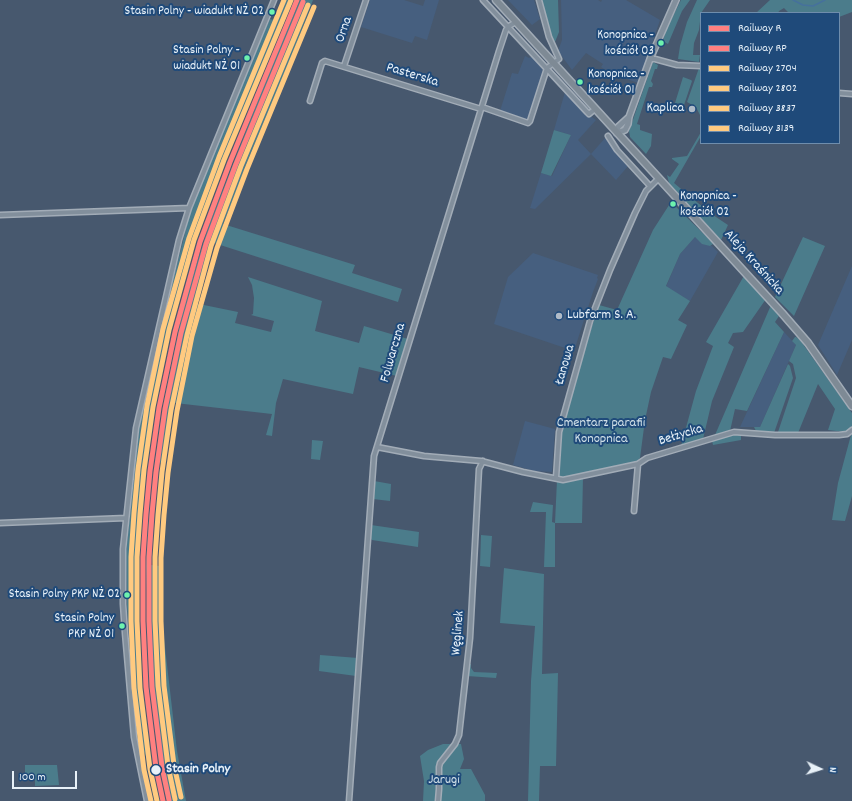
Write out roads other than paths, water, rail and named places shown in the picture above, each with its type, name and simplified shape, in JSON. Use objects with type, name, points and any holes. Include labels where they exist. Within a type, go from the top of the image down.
[{"type":"main road","points":[[496,0],[516,22]]},
{"type":"main road","name":"Aleja Kraśnicka","points":[[516,22],[797,330],[852,406]]},
{"type":"street","points":[[147,801],[134,737],[124,633],[123,549],[139,412],[188,208],[274,0]]},
{"type":"street","name":"Orna","points":[[344,66],[366,0]]},
{"type":"street","points":[[483,0],[509,26],[589,114],[595,109]]},
{"type":"street","points":[[539,0],[549,37],[559,59],[546,68]]},
{"type":"street","points":[[617,133],[618,128],[629,117],[650,59],[676,0]]},
{"type":"street","points":[[509,26],[516,22]]},
{"type":"street","name":"Folwarczna","points":[[349,801],[374,456],[499,51],[509,26]]},
{"type":"street","points":[[650,59],[677,65],[700,66]]},
{"type":"street","name":"Pasterska","points":[[310,101],[324,61],[528,123],[530,121],[546,68]]},
{"type":"street","points":[[840,93],[852,94]]},
{"type":"street","points":[[608,136],[617,150],[650,186]]},
{"type":"street","name":"Łanowa","points":[[556,478],[559,432],[590,321],[610,269],[641,201],[650,186],[659,178]]},
{"type":"street","points":[[0,215],[188,208]]},
{"type":"street","name":"Bełżycka","points":[[377,447],[424,456],[483,461],[538,476],[563,480],[638,464],[647,458],[734,432],[839,435],[847,434],[852,430]]},
{"type":"street","name":"Węglinek","points":[[438,801],[440,763],[455,744],[459,735],[470,638],[479,469],[483,461]]},
{"type":"street","points":[[634,511],[638,464]]},
{"type":"street","points":[[0,523],[126,518]]},
{"type":"waterway","points":[[793,0],[803,5],[813,6],[825,0]]},
{"type":"rail line","name":"3837","points":[[151,801],[144,770],[134,688],[131,621],[131,557],[134,513],[138,469],[147,406],[163,329],[189,238],[219,157],[284,0]]},
{"type":"rail line","name":"2704","points":[[157,801],[150,769],[140,688],[137,621],[137,557],[140,514],[144,470],[153,407],[169,330],[194,240],[224,160],[291,0]]},
{"type":"rail line","name":"R","points":[[163,801],[156,768],[146,687],[143,621],[143,557],[146,514],[150,471],[159,408],[175,332],[200,242],[230,162],[297,0]]},
{"type":"rail line","name":"RP","points":[[169,800],[162,767],[152,687],[149,621],[149,557],[152,514],[165,409],[181,333],[206,244],[236,164],[303,2]]},
{"type":"rail line","name":"2802","points":[[175,799],[168,766],[158,686],[155,621],[155,557],[158,515],[162,472],[171,410],[187,335],[211,246],[241,166],[308,5]]},
{"type":"rail line","name":"3139","points":[[181,797],[174,765],[164,686],[161,621],[161,558],[164,515],[168,473],[177,411],[192,336],[217,248],[247,169],[314,7]]},
{"type":"place","name":"Stasin Polny - wiadukt NŻ 02","points":[[272,12]]},
{"type":"place","name":"Konopnica - kościół 03","points":[[661,43]]},
{"type":"place","name":"Stasin Polny - wiadukt NŻ 01","points":[[247,58]]},
{"type":"place","name":"Konopnica - kościół 01","points":[[580,82]]},
{"type":"place","name":"Kaplica","points":[[692,109]]},
{"type":"place","name":"Konopnica - kościół 02","points":[[673,204]]},
{"type":"place","name":"Lubfarm S. A.","points":[[559,316]]},
{"type":"place","name":"Stasin Polny PKP NŻ 02","points":[[127,595]]},
{"type":"place","name":"Stasin Polny PKP NŻ 01","points":[[122,626]]},
{"type":"place","name":"Stasin Polny","points":[[156,770]]},
{"type":"park label","name":"Cmentarz parafii Konopnica","points":[[601,432]]},
{"type":"park label","name":"Jarugi","points":[[444,781]]}]
